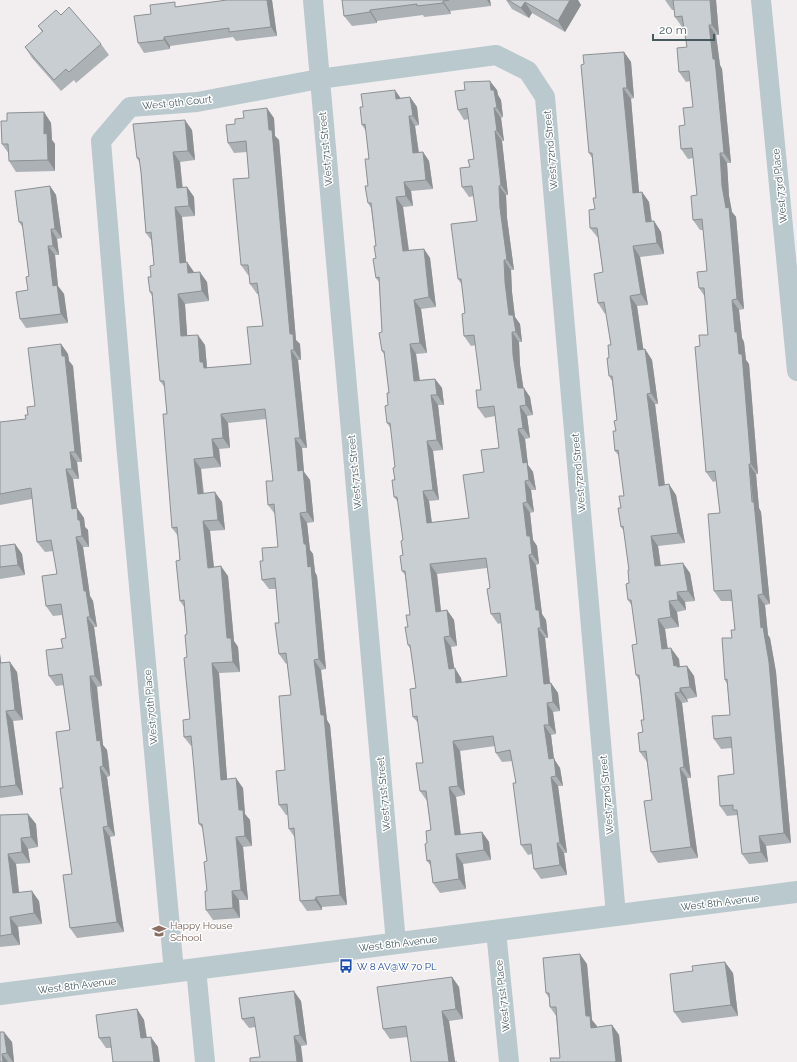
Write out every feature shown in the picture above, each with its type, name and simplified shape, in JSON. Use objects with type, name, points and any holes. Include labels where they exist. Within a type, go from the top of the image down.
[{"type":"street","name":"West 71st Street","points":[[313,0],[396,943]]},
{"type":"street","name":"West 73rd Place","points":[[761,0],[797,371]]},
{"type":"street","name":"West 9th Court","points":[[126,443],[101,141],[130,107],[197,102],[319,79],[496,55]]},
{"type":"street","name":"West 72nd Street","points":[[496,55],[528,71],[545,97],[616,915]]},
{"type":"street","name":"West 70th Place","points":[[126,443],[174,972]]},
{"type":"street","name":"West 8th Avenue","points":[[0,994],[797,892]]},
{"type":"street","name":"West 71st Place","points":[[496,930],[509,1062]]},
{"type":"street","points":[[196,969],[205,1062]]},
{"type":"building","points":[[227,0],[267,0],[271,27],[229,32],[229,28],[164,37],[164,40],[138,43],[134,16],[151,14],[150,5],[175,2],[175,7]]},
{"type":"building","points":[[342,0],[449,0],[443,1],[443,3],[417,6],[417,4],[370,10],[370,12],[344,16]]},
{"type":"building","points":[[508,0],[570,0],[558,21],[525,2],[521,8]]},
{"type":"building","points":[[673,0],[710,0],[712,25],[709,25],[713,59],[715,59],[724,153],[720,153],[722,186],[726,208],[729,207],[737,299],[732,300],[739,354],[742,354],[751,464],[749,464],[752,502],[754,502],[763,594],[758,595],[761,628],[763,627],[769,662],[784,833],[759,836],[761,852],[742,854],[737,810],[733,810],[733,805],[720,806],[718,776],[734,774],[731,737],[714,739],[712,716],[730,715],[727,679],[725,680],[722,638],[732,638],[731,630],[735,630],[731,590],[714,591],[708,514],[720,513],[715,471],[706,472],[695,347],[700,346],[699,335],[708,335],[704,288],[699,288],[697,272],[707,271],[702,219],[693,220],[691,196],[697,195],[692,148],[681,149],[679,126],[685,125],[683,108],[693,107],[689,71],[679,72],[677,48],[687,47],[682,16],[675,17]]},
{"type":"building","points":[[69,7],[101,44],[69,72],[66,69],[54,80],[25,47],[43,31],[38,26],[56,10],[61,15]]},
{"type":"building","points":[[624,52],[627,88],[623,88],[633,193],[642,192],[646,222],[654,221],[657,243],[633,246],[641,294],[630,296],[638,350],[645,349],[651,393],[647,394],[659,486],[669,484],[678,533],[651,536],[655,566],[683,563],[688,591],[677,592],[678,600],[669,601],[671,617],[658,619],[662,649],[671,648],[674,666],[687,666],[690,687],[680,688],[680,692],[675,693],[684,767],[680,768],[691,847],[651,852],[644,801],[652,800],[646,751],[640,752],[638,733],[643,732],[641,720],[644,720],[639,675],[636,675],[632,645],[637,644],[631,600],[628,600],[626,584],[629,583],[629,570],[623,526],[621,527],[618,508],[621,508],[619,496],[624,496],[618,450],[615,451],[613,431],[616,431],[614,421],[617,420],[612,376],[609,376],[607,358],[609,358],[608,345],[611,345],[604,302],[598,303],[594,274],[603,272],[597,228],[590,228],[589,210],[595,209],[593,198],[596,198],[592,153],[589,153],[581,65],[584,64],[583,55]]},
{"type":"building","points":[[490,81],[491,90],[494,90],[497,108],[494,108],[497,131],[495,131],[501,185],[499,186],[500,208],[507,260],[504,260],[505,282],[509,315],[513,315],[516,332],[512,332],[513,355],[518,388],[524,388],[526,405],[520,406],[523,428],[518,429],[523,463],[527,462],[529,480],[525,481],[527,502],[523,503],[527,536],[530,536],[532,554],[529,555],[536,610],[539,610],[541,628],[538,628],[544,684],[551,683],[553,702],[547,703],[549,725],[544,725],[549,759],[554,758],[556,776],[551,777],[560,843],[557,843],[560,865],[534,869],[531,844],[521,845],[513,783],[516,783],[510,750],[496,753],[493,736],[453,741],[458,786],[449,787],[455,835],[482,832],[484,850],[456,854],[459,879],[433,883],[430,860],[427,861],[425,844],[427,843],[426,831],[431,830],[426,791],[420,791],[416,763],[423,763],[417,716],[413,717],[410,689],[416,688],[410,645],[408,645],[405,627],[408,627],[406,615],[410,615],[405,571],[402,571],[400,556],[403,555],[401,541],[403,540],[397,497],[394,497],[392,480],[395,480],[393,468],[395,467],[390,423],[387,423],[385,406],[388,405],[387,393],[389,393],[384,351],[382,351],[379,333],[382,332],[379,277],[376,278],[373,259],[376,258],[374,246],[376,246],[371,203],[368,203],[365,186],[368,186],[365,159],[369,159],[365,124],[362,125],[360,107],[363,107],[361,94],[395,90],[396,99],[410,97],[413,116],[409,116],[413,153],[423,152],[426,180],[404,182],[406,196],[396,197],[403,251],[424,249],[429,297],[414,300],[420,343],[410,344],[414,381],[435,379],[437,395],[431,395],[437,440],[427,441],[433,490],[423,491],[427,523],[469,518],[463,475],[484,472],[481,450],[499,448],[494,406],[478,408],[476,390],[481,390],[474,335],[464,336],[462,314],[465,313],[461,279],[458,279],[451,224],[477,221],[472,186],[462,187],[460,168],[470,167],[468,160],[474,159],[467,108],[458,110],[455,91],[465,90],[464,82]],"holes":[[[486,558],[490,588],[487,589],[491,614],[500,613],[507,676],[456,683],[455,668],[449,669],[444,637],[450,636],[447,610],[436,612],[430,564]]]},
{"type":"building","points":[[267,108],[269,130],[272,130],[290,334],[293,334],[294,350],[291,350],[300,438],[295,438],[298,471],[303,470],[307,512],[300,513],[304,544],[306,544],[308,567],[311,566],[319,659],[314,660],[321,715],[324,715],[340,895],[316,897],[315,900],[300,901],[294,828],[289,829],[287,804],[279,805],[276,771],[285,770],[279,696],[291,695],[286,653],[279,654],[275,623],[279,623],[275,578],[262,580],[260,561],[263,561],[262,548],[278,547],[274,504],[268,505],[266,481],[273,481],[265,409],[221,414],[223,438],[212,439],[214,457],[194,459],[198,494],[215,492],[218,520],[203,521],[208,568],[221,566],[227,638],[231,638],[233,662],[212,663],[221,780],[236,778],[239,810],[243,810],[245,836],[236,837],[241,890],[232,891],[233,908],[206,910],[205,891],[207,891],[204,862],[207,861],[202,824],[199,824],[191,736],[184,737],[183,720],[190,719],[184,658],[187,657],[185,635],[187,634],[184,600],[180,601],[176,561],[180,560],[177,527],[172,528],[163,414],[167,414],[164,381],[160,381],[152,292],[150,292],[148,277],[151,277],[150,266],[154,265],[151,232],[146,233],[141,172],[139,158],[137,158],[133,124],[185,120],[188,151],[173,152],[177,188],[187,187],[189,206],[175,207],[180,263],[187,262],[188,273],[200,272],[202,291],[178,294],[181,336],[198,335],[200,362],[203,362],[204,368],[251,364],[247,327],[263,326],[257,283],[250,284],[248,265],[241,265],[233,179],[249,178],[246,141],[228,143],[226,125],[235,124],[235,119],[244,118],[243,111]]},
{"type":"building","points":[[44,112],[44,134],[47,133],[48,160],[9,161],[8,144],[2,144],[1,121],[7,121],[7,113]]},
{"type":"building","points":[[50,186],[55,229],[51,229],[53,246],[48,246],[53,286],[57,285],[61,314],[20,319],[16,292],[28,290],[26,277],[29,276],[22,222],[19,222],[15,191]]},
{"type":"building","points":[[61,344],[62,356],[65,356],[75,452],[70,452],[72,469],[66,469],[72,509],[77,508],[82,536],[76,537],[84,591],[86,591],[90,617],[87,617],[95,676],[90,676],[91,693],[97,741],[100,740],[102,753],[103,766],[100,767],[108,826],[103,827],[117,922],[70,928],[63,875],[72,874],[60,788],[63,788],[56,732],[70,730],[62,674],[49,676],[46,650],[63,648],[61,639],[66,638],[61,604],[46,606],[42,576],[57,574],[51,540],[37,542],[31,488],[0,494],[0,422],[26,419],[25,415],[28,415],[27,407],[35,406],[28,348]]},
{"type":"building","points":[[15,544],[18,565],[0,567],[0,546]]},
{"type":"building","points":[[10,662],[15,710],[6,711],[16,785],[0,787],[0,663]]},
{"type":"building","points":[[28,814],[31,837],[21,838],[22,852],[8,854],[13,893],[32,891],[34,913],[10,917],[12,934],[0,936],[0,815]]},
{"type":"building","points":[[580,954],[586,1016],[590,1016],[591,1028],[612,1025],[616,1062],[551,1062],[550,1058],[560,1058],[556,1007],[550,1007],[549,993],[546,993],[543,958]]},
{"type":"building","points":[[725,962],[731,1005],[674,1012],[670,974],[693,971],[692,966]]},
{"type":"building","points":[[452,977],[456,1009],[442,1011],[449,1062],[411,1062],[406,1026],[383,1029],[377,987]]},
{"type":"building","points":[[294,991],[300,1035],[294,1036],[297,1062],[250,1062],[250,1058],[260,1057],[254,1017],[242,1019],[239,998]]},
{"type":"building","points":[[137,1009],[141,1038],[151,1037],[154,1062],[113,1062],[110,1037],[99,1038],[96,1015]]},
{"type":"building","points":[[0,1032],[4,1032],[7,1053],[2,1054],[3,1062],[0,1062]]},
{"type":"place","name":"Happy House School","points":[[159,931]]},
{"type":"place","name":"W 8 AV@W 70 PL","points":[[346,966]]}]
